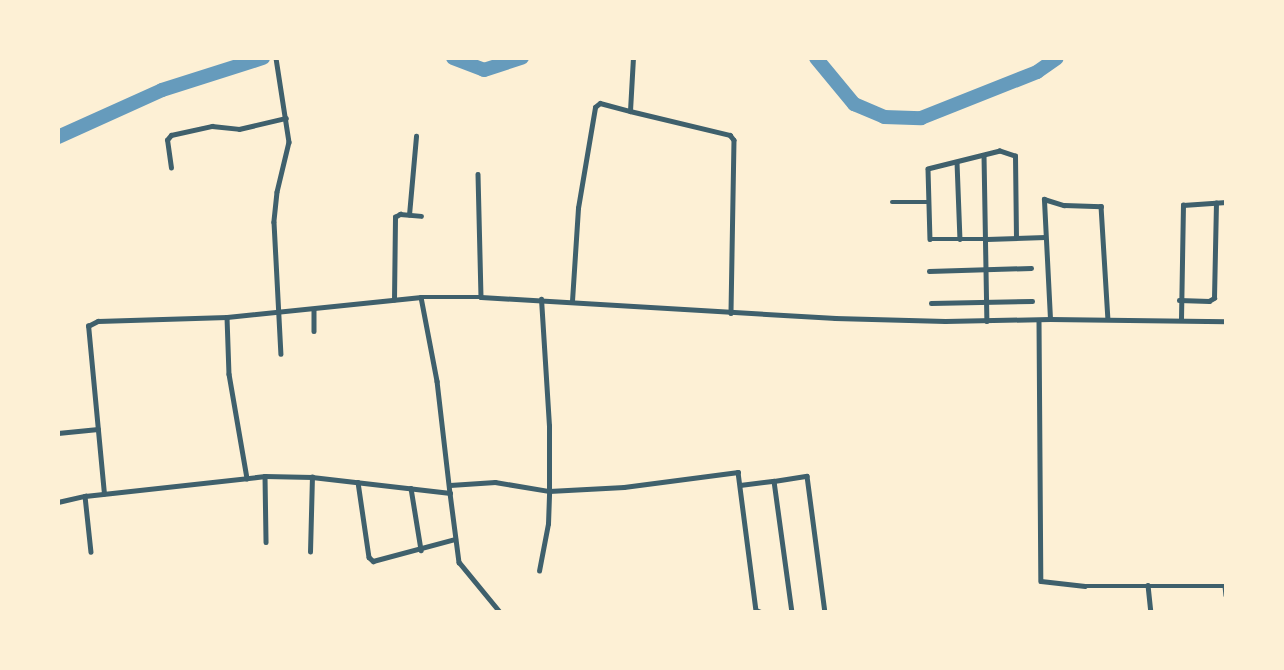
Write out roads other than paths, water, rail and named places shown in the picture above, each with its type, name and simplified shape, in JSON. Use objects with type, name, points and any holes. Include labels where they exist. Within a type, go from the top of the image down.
[{"type":"street","points":[[276,58],[286,118],[288,155],[277,192],[274,222],[276,313],[281,354]]},
{"type":"street","points":[[630,111],[632,58]]},
{"type":"street","points":[[572,301],[578,208],[595,107],[600,103],[730,135],[734,140],[731,313]]},
{"type":"street","points":[[171,168],[167,140],[171,135],[205,126],[239,130],[286,118]]},
{"type":"street","points":[[409,215],[416,136]]},
{"type":"street","points":[[1016,238],[1015,156],[1000,151],[928,169],[930,239],[987,239],[1016,238],[1045,237]]},
{"type":"street","points":[[984,155],[987,321]]},
{"type":"street","points":[[957,162],[960,239]]},
{"type":"street","points":[[478,174],[481,297]]},
{"type":"street","points":[[1050,318],[1044,199],[1064,205],[1101,206],[1108,319]]},
{"type":"street","points":[[892,202],[929,202]]},
{"type":"street","points":[[1181,319],[1179,300],[1183,205],[1226,202]]},
{"type":"street","points":[[1179,300],[1209,301],[1214,298],[1216,203]]},
{"type":"street","points":[[394,300],[395,217],[421,216]]},
{"type":"street","points":[[929,271],[1031,268]]},
{"type":"street","points":[[104,494],[88,326],[91,322],[227,317],[394,300],[481,297],[731,313],[987,321],[1050,318],[1226,321]]},
{"type":"street","points":[[421,298],[437,381],[458,562],[500,612]]},
{"type":"street","points":[[539,571],[548,524],[550,491],[541,299]]},
{"type":"street","points":[[931,303],[1032,301]]},
{"type":"street","points":[[314,309],[314,331]]},
{"type":"street","points":[[227,317],[229,374],[247,478]]},
{"type":"street","points":[[1039,320],[1040,578],[1044,583],[1085,586],[1226,586],[1226,594]]},
{"type":"street","points":[[58,433],[98,429]]},
{"type":"street","points":[[450,485],[495,482],[550,491],[624,487],[738,472],[757,610],[761,612]]},
{"type":"street","points":[[58,502],[85,496],[265,476],[312,477],[450,494]]},
{"type":"street","points":[[265,476],[266,542]]},
{"type":"street","points":[[740,485],[807,476],[825,612]]},
{"type":"street","points":[[310,552],[312,477]]},
{"type":"street","points":[[774,481],[792,612]]},
{"type":"street","points":[[358,482],[371,560],[378,562],[455,539]]},
{"type":"street","points":[[411,488],[421,550]]},
{"type":"street","points":[[85,496],[91,552]]},
{"type":"street","points":[[1148,585],[1151,612]]},
{"type":"waterway","points":[[58,137],[162,90],[263,58]]},
{"type":"waterway","points":[[453,58],[484,70],[522,58]]},
{"type":"waterway","points":[[816,58],[854,104],[884,117],[921,118],[1037,72],[1057,58]]}]
